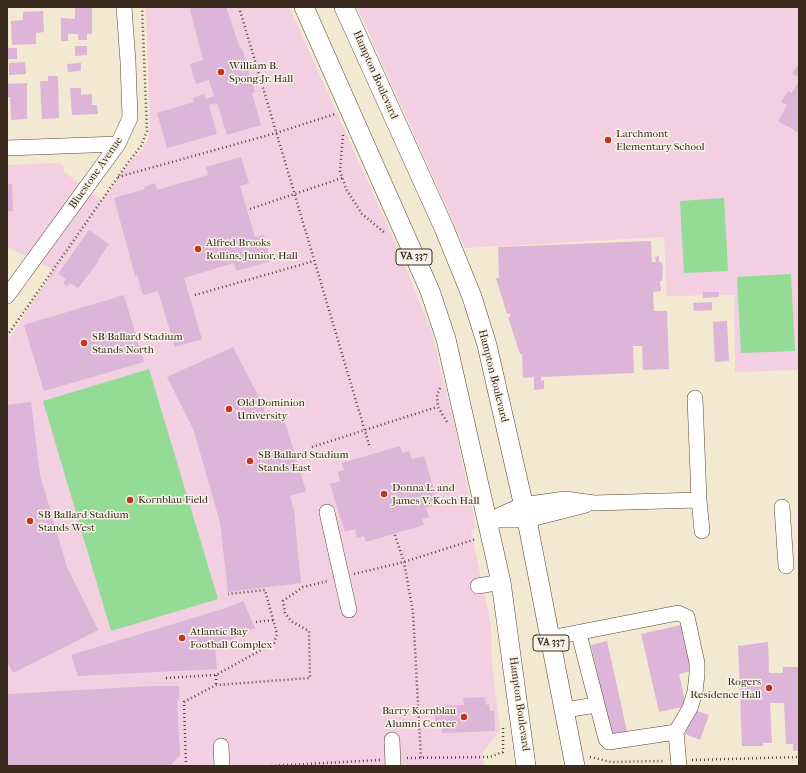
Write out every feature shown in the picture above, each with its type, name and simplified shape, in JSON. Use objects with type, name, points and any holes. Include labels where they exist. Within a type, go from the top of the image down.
[{"type":"main road","name":"Hampton Boulevard","points":[[304,7],[430,292],[446,339],[489,520],[501,582],[526,766]]},
{"type":"main road","name":"Hampton Boulevard","points":[[344,7],[444,228],[472,297],[496,381],[565,710],[575,766]]},
{"type":"street","name":"Bluestone Avenue","points":[[7,296],[118,144],[130,118],[124,7]]},
{"type":"street","points":[[7,148],[118,144]]},
{"type":"street","points":[[695,398],[699,500],[702,531]]},
{"type":"street","points":[[489,520],[524,512],[594,503],[699,500]]},
{"type":"street","points":[[782,507],[786,566]]},
{"type":"street","points":[[327,512],[349,610]]},
{"type":"street","points":[[478,586],[501,582]]},
{"type":"street","points":[[550,638],[579,634],[678,613],[687,617],[697,663],[696,692],[690,708],[676,732],[678,763]]},
{"type":"street","points":[[579,634],[604,735],[609,742],[676,732]]},
{"type":"street","points":[[565,710],[596,705]]},
{"type":"street","points":[[392,740],[393,762]]},
{"type":"street","points":[[221,746],[222,766]]},
{"type":"path","points":[[239,7],[370,448]]},
{"type":"path","points":[[118,177],[276,133],[339,113]]},
{"type":"path","points":[[343,130],[340,165],[342,178],[352,202],[362,214],[388,235]]},
{"type":"path","points":[[250,209],[342,178]]},
{"type":"path","points":[[195,295],[314,261]]},
{"type":"path","points":[[442,382],[437,395],[438,406],[450,425]]},
{"type":"path","points":[[312,447],[438,406]]},
{"type":"path","points":[[395,535],[404,562],[413,612],[421,758]]},
{"type":"path","points":[[186,766],[184,702],[216,685],[310,678],[309,631],[290,621],[285,613],[283,601],[303,587],[404,562],[481,538]]},
{"type":"path","points":[[166,678],[216,675],[274,643],[277,634],[265,590],[228,594]]},
{"type":"path","points":[[256,622],[274,620]]},
{"type":"path","points":[[216,675],[216,685]]},
{"type":"path","points":[[271,766],[393,762],[421,758],[483,759],[503,752],[502,720]]},
{"type":"path","points":[[587,751],[591,757],[611,762],[678,763],[799,757]]},
{"type":"shaded area","name":"Old Dominion University","points":[[146,7],[289,7],[396,244],[431,330],[456,432],[476,528],[471,530],[491,626],[492,666],[500,730],[481,755],[485,766],[7,766],[7,342],[54,270],[7,247],[7,165],[59,163],[64,167],[64,172],[102,200],[128,165],[143,149],[149,136],[150,123]]},
{"type":"shaded area","name":"Larchmont Elementary School","points":[[357,7],[799,7],[799,370],[735,372],[734,295],[667,296],[664,237],[465,248]]},
{"type":"green space","points":[[724,198],[728,271],[684,273],[680,201]]},
{"type":"green space","points":[[791,274],[795,351],[741,353],[737,277]]},
{"type":"green space","name":"Kornblau Field","points":[[149,369],[218,599],[111,631],[43,401]]},
{"type":"building","points":[[75,7],[92,7],[92,34],[87,34],[87,40],[78,40],[78,34],[68,34],[68,41],[61,41],[61,18],[75,19]]},
{"type":"building","name":"William B. Spong Jr. Hall","points":[[196,7],[226,7],[240,49],[242,48],[255,92],[252,93],[261,125],[227,135],[217,103],[209,105],[217,134],[167,148],[157,113],[194,102],[193,98],[204,94],[206,99],[214,96],[209,80],[196,84],[190,64],[203,60],[190,9]]},
{"type":"building","points":[[43,11],[44,32],[36,33],[36,44],[12,45],[11,21],[23,20],[23,12]]},
{"type":"building","points":[[75,46],[87,46],[87,55],[75,56]]},
{"type":"building","points":[[7,48],[17,48],[17,59],[7,59]]},
{"type":"building","points":[[25,62],[26,74],[9,75],[9,63]]},
{"type":"building","points":[[81,63],[81,71],[68,72],[67,64]]},
{"type":"building","points":[[799,63],[799,77],[792,74]]},
{"type":"building","points":[[48,76],[58,76],[59,118],[42,119],[40,81],[48,81]]},
{"type":"building","points":[[799,81],[799,133],[778,121],[787,105],[781,102],[788,91],[792,93]]},
{"type":"building","points":[[27,83],[27,119],[11,120],[10,97],[7,97],[7,84]]},
{"type":"building","points":[[70,88],[81,88],[81,95],[92,94],[92,105],[97,105],[98,114],[72,115]]},
{"type":"building","name":"Alfred Brooks Rollins, Junior, Hall","points":[[241,157],[249,183],[240,186],[255,237],[264,235],[271,261],[236,271],[234,263],[184,278],[202,339],[175,347],[158,291],[143,295],[137,275],[135,276],[114,198],[145,189],[144,187],[155,183],[157,190],[208,175],[206,167]]},
{"type":"building","points":[[7,184],[12,184],[13,211],[7,211]]},
{"type":"building","points":[[89,230],[109,244],[98,260],[99,261],[78,288],[70,283],[67,286],[63,283],[66,279],[58,274]]},
{"type":"building","points":[[651,241],[652,262],[656,262],[655,257],[659,256],[659,262],[661,262],[663,266],[662,281],[660,281],[661,291],[653,292],[654,311],[667,311],[669,369],[643,370],[642,346],[633,346],[634,373],[541,377],[541,381],[544,380],[544,389],[534,390],[534,377],[523,378],[522,354],[520,354],[508,317],[510,317],[510,313],[507,314],[496,278],[499,278],[498,247]]},
{"type":"building","points":[[703,292],[719,292],[719,297],[703,298]]},
{"type":"building","name":"SB Ballard Stadium Stands North","points":[[124,295],[144,362],[44,391],[24,325]]},
{"type":"building","points":[[712,302],[712,310],[694,311],[693,303]]},
{"type":"building","points":[[727,321],[729,361],[715,362],[713,322]]},
{"type":"building","name":"SB Ballard Stadium Stands East","points":[[233,347],[263,405],[266,417],[282,412],[306,491],[290,496],[294,511],[301,583],[228,592],[220,522],[194,431],[167,377]]},
{"type":"building","name":"SB Ballard Stadium Stands West","points":[[31,402],[40,475],[67,567],[98,630],[13,673],[7,661],[7,405]]},
{"type":"building","name":"Donna L. and James V. Koch Hall","points":[[400,446],[402,453],[409,451],[412,459],[424,456],[438,504],[426,508],[429,517],[422,519],[424,525],[366,542],[364,536],[357,538],[355,529],[345,532],[330,484],[340,481],[338,472],[344,470],[342,463]]},
{"type":"building","name":"Atlantic Bay Football Complex","points":[[243,601],[255,628],[215,647],[217,669],[78,676],[71,655],[226,608]]},
{"type":"building","points":[[681,625],[691,671],[679,674],[686,706],[659,712],[641,634]]},
{"type":"building","points":[[607,641],[627,731],[611,735],[591,645]]},
{"type":"building","name":"Rogers Residence Hall","points":[[768,642],[769,673],[783,673],[783,667],[799,667],[799,751],[793,751],[793,744],[786,744],[784,703],[770,703],[772,743],[763,743],[763,746],[742,746],[738,646]]},
{"type":"building","points":[[152,686],[179,686],[179,700],[177,700],[180,755],[170,766],[7,766],[7,694]]},
{"type":"building","name":"Barry Kornblau Alumni Center","points":[[485,697],[486,705],[489,704],[490,711],[494,711],[495,731],[442,733],[442,722],[435,723],[435,712],[437,711],[437,706],[464,705],[463,698]]},
{"type":"building","points":[[694,710],[709,715],[700,740],[685,734]]},
{"type":"place","name":"William B. Spong Jr. Hall","points":[[221,72]]},
{"type":"place","name":"Larchmont Elementary School","points":[[608,140]]},
{"type":"place","name":"Alfred Brooks Rollins, Junior, Hall","points":[[198,249]]},
{"type":"place","name":"SB Ballard Stadium Stands North","points":[[84,343]]},
{"type":"place","name":"Old Dominion University","points":[[229,409]]},
{"type":"place","name":"SB Ballard Stadium Stands East","points":[[250,461]]},
{"type":"place","name":"Donna L. and James V. Koch Hall","points":[[384,494]]},
{"type":"place","name":"Kornblau Field","points":[[130,500]]},
{"type":"place","name":"SB Ballard Stadium Stands West","points":[[30,521]]},
{"type":"place","name":"Atlantic Bay Football Complex","points":[[182,638]]},
{"type":"place","name":"Rogers Residence Hall","points":[[769,688]]},
{"type":"place","name":"Barry Kornblau Alumni Center","points":[[464,717]]}]
